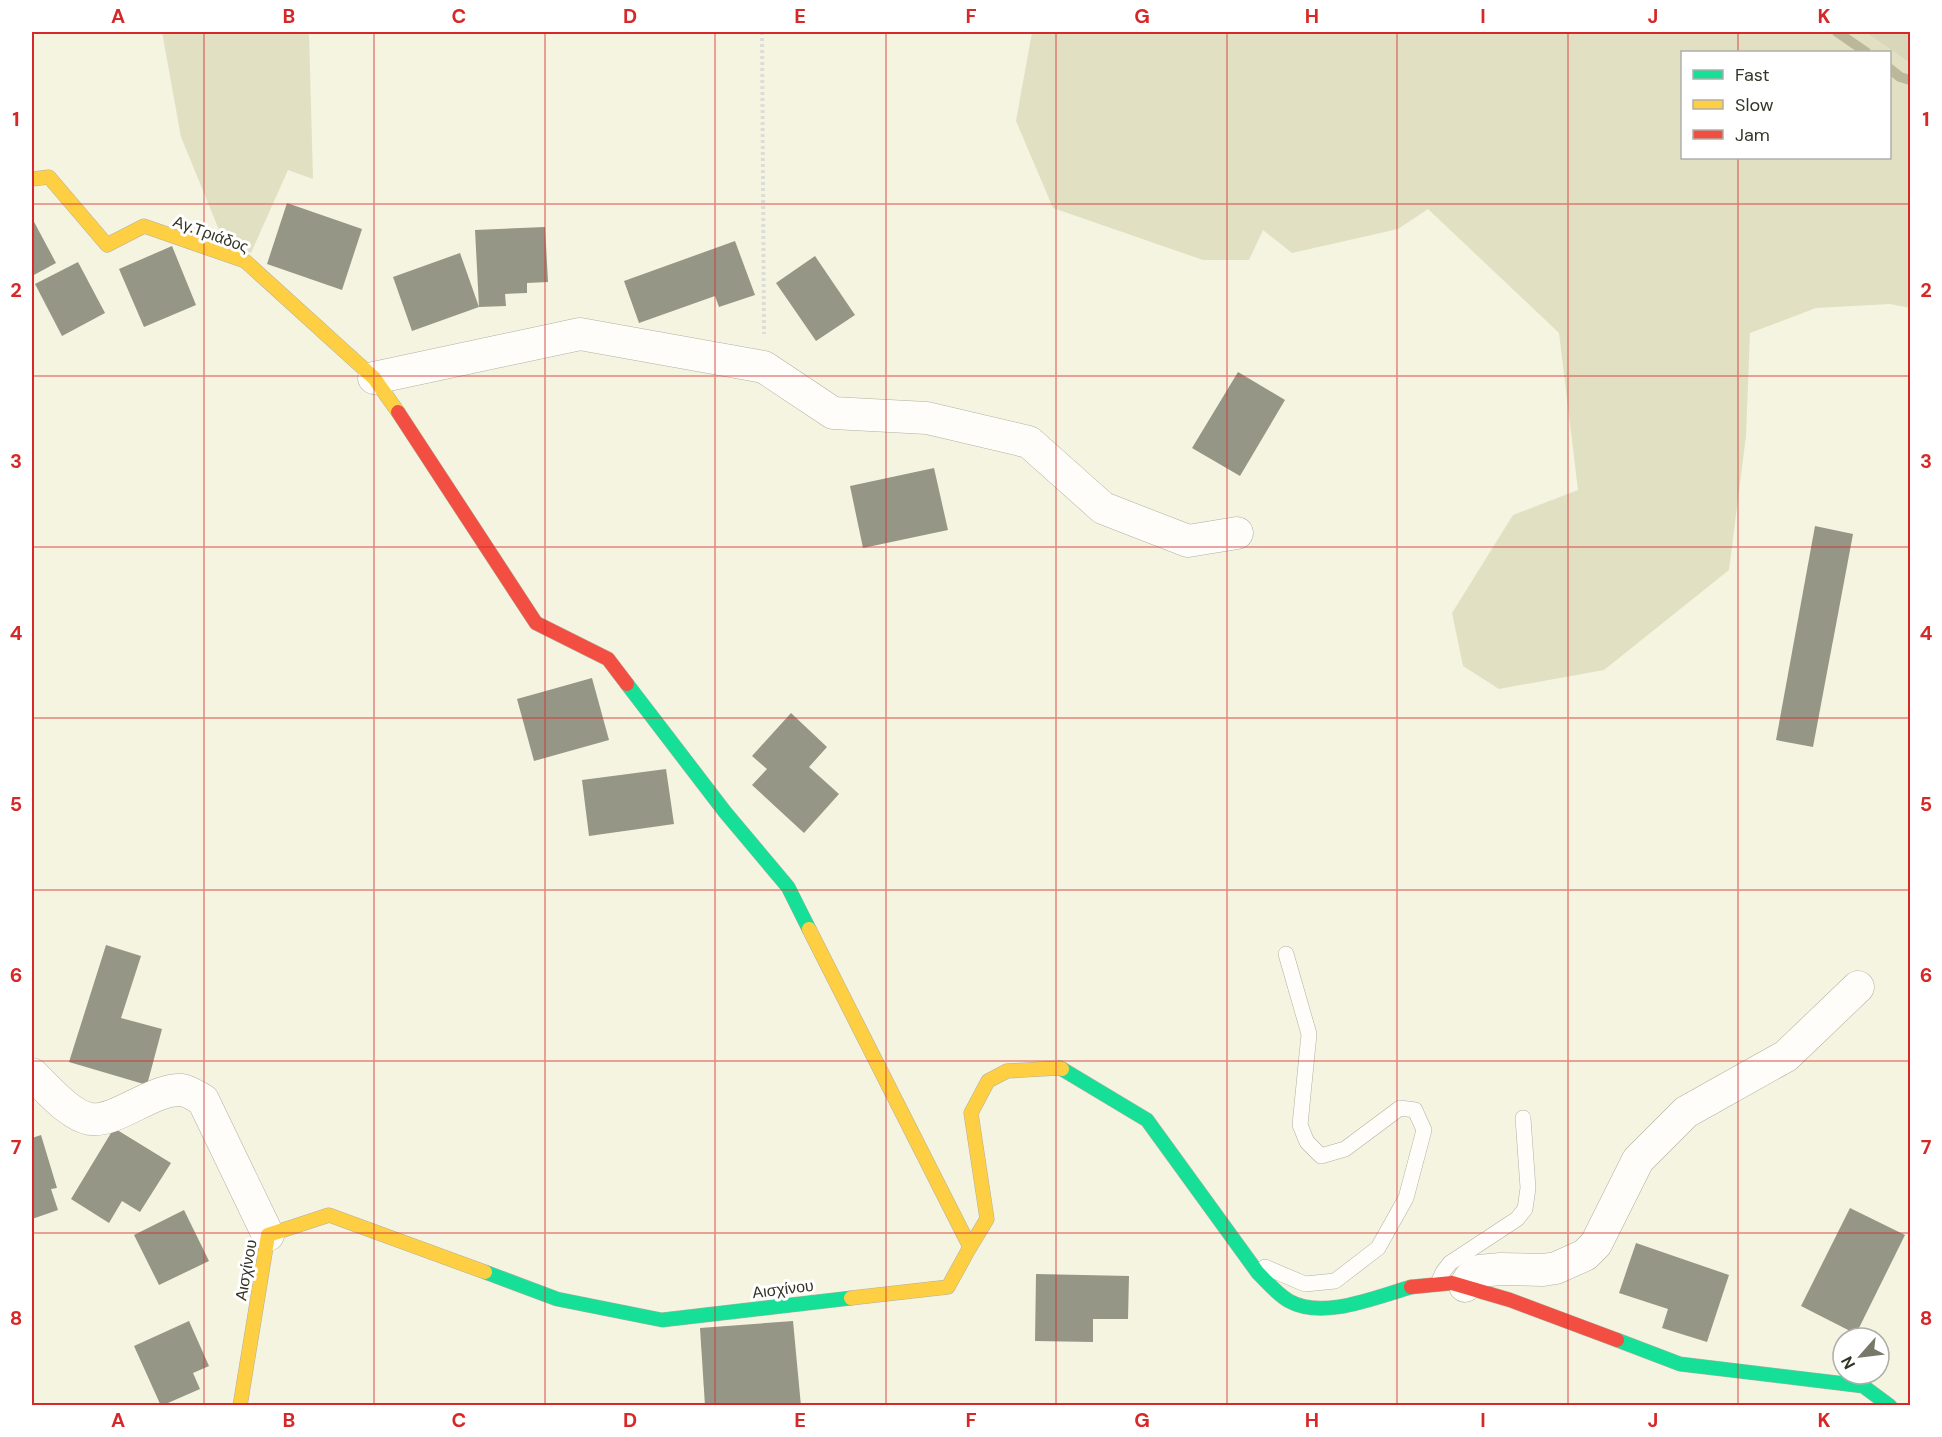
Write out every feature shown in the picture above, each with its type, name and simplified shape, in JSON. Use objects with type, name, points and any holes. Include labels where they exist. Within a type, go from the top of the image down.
[{"type":"street","name":"Αγ.Τριάδος","points":[[32,179],[49,177],[107,245],[144,226],[245,261],[374,378]]},
{"type":"street","points":[[970,1247],[788,887],[725,812],[608,659],[536,623],[374,378],[580,334],[764,368],[833,413],[927,418],[1029,442],[1103,508],[1188,540],[1237,533]]},
{"type":"street","points":[[970,1247],[987,1219],[971,1113],[988,1081],[1007,1071],[1060,1068],[1147,1120],[1246,1259],[1274,1290],[1291,1302],[1315,1309],[1338,1307],[1412,1287],[1452,1284],[1470,1278],[1479,1271],[1490,1269],[1543,1270],[1556,1268],[1585,1256],[1596,1244],[1638,1160],[1686,1112],[1786,1056],[1858,987]]},
{"type":"street","points":[[32,1074],[72,1111],[91,1119],[107,1116],[159,1095],[183,1090],[203,1100],[268,1235]]},
{"type":"street","name":"Αισχίνου","points":[[240,1406],[268,1235],[329,1215],[556,1299],[662,1320],[948,1287],[970,1247]]},
{"type":"street","points":[[1452,1284],[1510,1300],[1680,1364],[1863,1386],[1890,1406]]},
{"type":"lane","points":[[1246,1259],[1305,1284],[1335,1281],[1378,1248],[1406,1198],[1424,1130],[1415,1110],[1400,1108],[1345,1149],[1321,1156],[1307,1142],[1300,1125],[1309,1034],[1286,954]]},
{"type":"lane","points":[[1452,1284],[1443,1272],[1450,1263],[1517,1219],[1525,1209],[1528,1188],[1523,1118]]},
{"type":"path","points":[[762,32],[764,368]]},
{"type":"green space","points":[[162,32],[309,32],[313,179],[288,170],[251,253],[224,242],[181,137]]},
{"type":"green space","points":[[1032,32],[1865,32],[1910,63],[1910,308],[1890,304],[1816,308],[1750,333],[1746,436],[1729,570],[1604,670],[1499,689],[1463,666],[1452,613],[1513,515],[1578,490],[1559,333],[1428,209],[1398,229],[1292,253],[1263,230],[1249,260],[1203,260],[1053,208],[1016,121]]},
{"type":"green space","points":[[1865,32],[1910,32],[1910,63]]},
{"type":"building","points":[[287,203],[362,229],[342,290],[267,264]]},
{"type":"building","points":[[32,218],[56,263],[32,276]]},
{"type":"building","points":[[545,227],[548,282],[527,283],[527,293],[505,294],[506,306],[479,307],[475,230]]},
{"type":"building","points":[[735,241],[755,295],[719,307],[715,296],[639,323],[624,281]]},
{"type":"building","points":[[172,246],[196,305],[144,327],[119,269]]},
{"type":"building","points":[[460,253],[479,307],[412,331],[393,277]]},
{"type":"building","points":[[815,256],[855,315],[816,341],[776,283]]},
{"type":"building","points":[[78,262],[105,313],[62,336],[35,284]]},
{"type":"building","points":[[1238,372],[1285,400],[1240,476],[1192,448]]},
{"type":"building","points":[[934,468],[948,530],[863,548],[850,486]]},
{"type":"building","points":[[1815,526],[1853,534],[1813,747],[1776,740]]},
{"type":"building","points":[[592,678],[609,740],[534,761],[517,699]]},
{"type":"building","points":[[791,713],[827,747],[809,767],[839,794],[804,833],[752,785],[767,769],[752,756]]},
{"type":"building","points":[[666,769],[674,824],[589,836],[582,780]]},
{"type":"building","points":[[106,945],[141,956],[121,1018],[162,1029],[147,1085],[69,1062]]},
{"type":"building","points":[[114,1128],[171,1163],[140,1212],[122,1201],[109,1223],[71,1199]]},
{"type":"building","points":[[41,1135],[57,1188],[51,1189],[58,1210],[32,1219],[32,1138]]},
{"type":"building","points":[[1850,1208],[1905,1235],[1860,1326],[1840,1326],[1801,1306]]},
{"type":"building","points":[[184,1210],[209,1261],[159,1285],[134,1235]]},
{"type":"building","points":[[1636,1243],[1729,1275],[1707,1342],[1662,1328],[1668,1309],[1619,1293]]},
{"type":"building","points":[[1036,1274],[1129,1276],[1128,1319],[1093,1319],[1093,1342],[1035,1341]]},
{"type":"building","points":[[189,1321],[209,1366],[193,1373],[200,1389],[161,1406],[134,1346]]},
{"type":"building","points":[[793,1321],[801,1406],[705,1406],[700,1328]]},
{"type":"waterway","points":[[1837,32],[1865,51]]},
{"type":"waterway","points":[[1891,70],[1900,77],[1910,80]]},
{"type":"traffic: fast","points":[[627,684],[725,812],[788,887],[809,929]]},
{"type":"traffic: fast","points":[[1062,1069],[1147,1120],[1258,1273],[1289,1301],[1303,1306],[1333,1308],[1366,1301],[1411,1287]]},
{"type":"traffic: fast","points":[[485,1272],[557,1299],[662,1320],[851,1298]]},
{"type":"traffic: fast","points":[[1617,1340],[1680,1364],[1863,1386],[1890,1406]]},
{"type":"traffic: slow","points":[[32,179],[49,177],[107,245],[144,226],[245,261],[374,378],[398,412]]},
{"type":"traffic: slow","points":[[809,929],[970,1247],[948,1287],[851,1298]]},
{"type":"traffic: slow","points":[[970,1247],[987,1219],[971,1113],[988,1081],[1007,1071],[1062,1069]]},
{"type":"traffic: slow","points":[[240,1406],[268,1235],[329,1215],[485,1272]]},
{"type":"traffic: jam","points":[[398,412],[536,623],[608,659],[627,684]]},
{"type":"traffic: jam","points":[[1411,1287],[1452,1283],[1510,1300],[1617,1340]]}]
